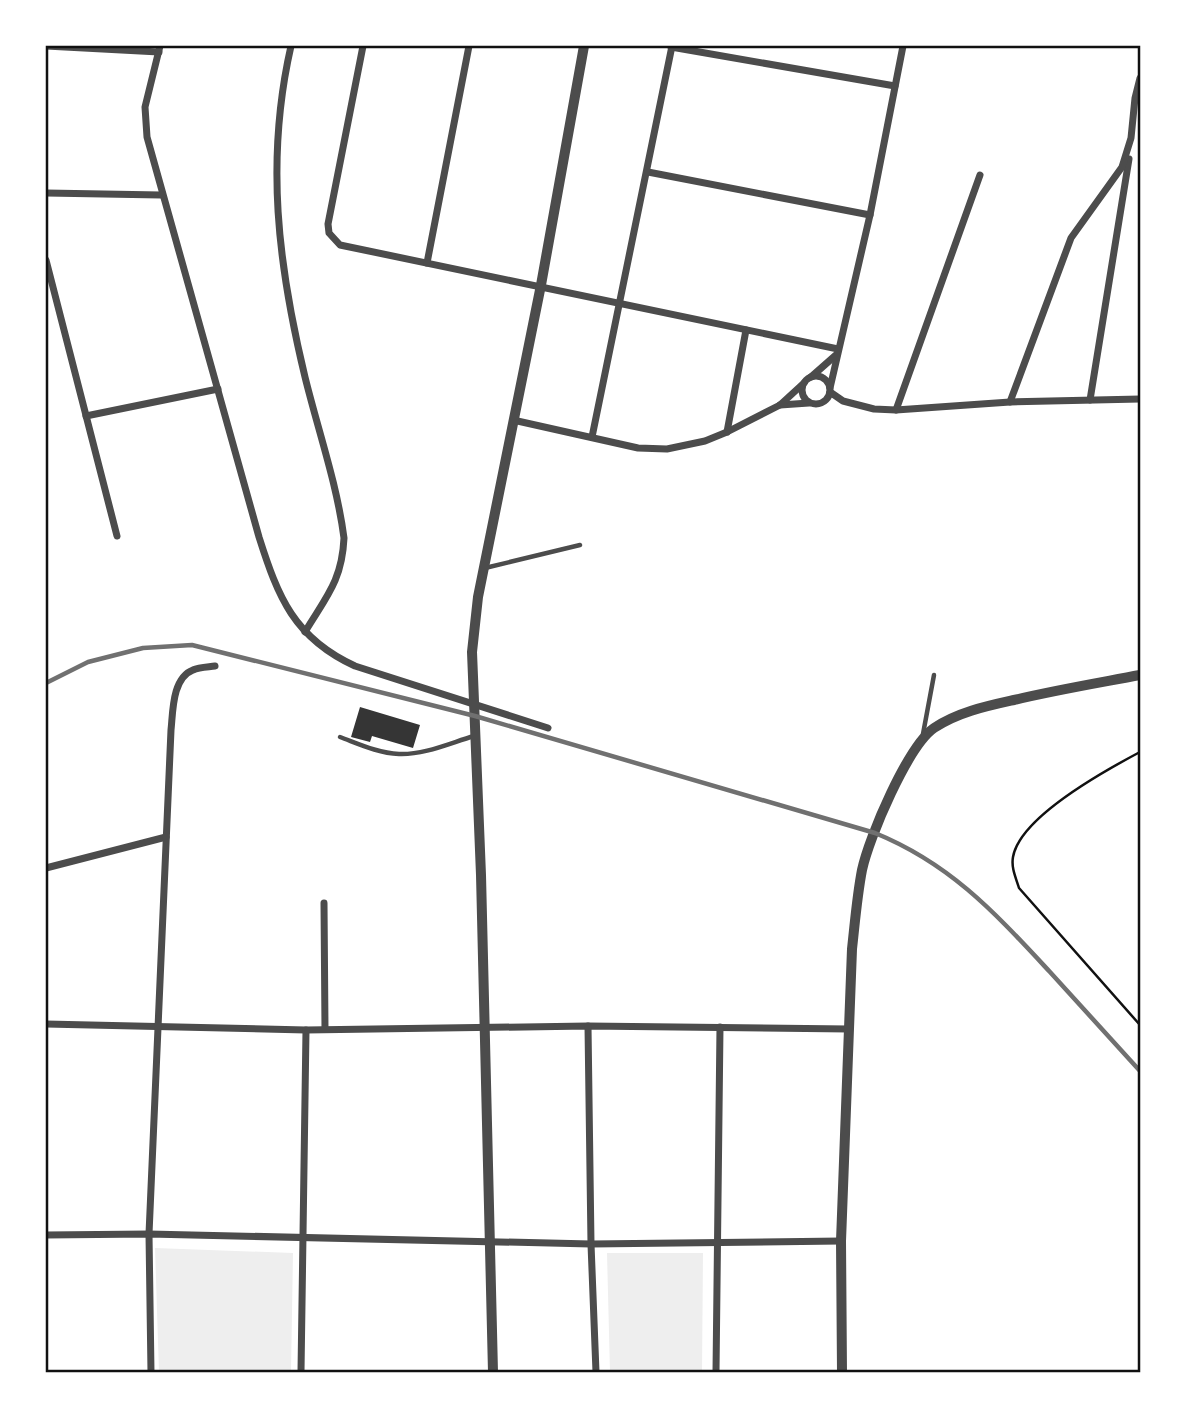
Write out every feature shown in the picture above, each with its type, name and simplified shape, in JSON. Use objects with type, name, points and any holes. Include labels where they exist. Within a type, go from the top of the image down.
[{"type":"street","points":[[46,46],[160,49],[144,116],[147,137],[161,195],[270,571],[283,603],[305,632],[323,649],[355,666],[548,728]]},
{"type":"street","points":[[291,46],[276,146],[281,257],[304,374],[344,538],[342,564],[336,581],[305,632]]},
{"type":"street","points":[[363,46],[330,211],[329,233],[333,240],[348,248],[541,285],[837,352]]},
{"type":"street","points":[[427,263],[469,46]]},
{"type":"street","points":[[494,1373],[486,1028],[472,652],[478,597],[541,285],[584,46]]},
{"type":"street","points":[[592,437],[672,46],[895,86]]},
{"type":"street","points":[[822,403],[830,390],[870,215],[903,46]]},
{"type":"street","points":[[1090,400],[1125,192],[1133,109],[1140,78]]},
{"type":"street","points":[[1010,402],[1071,238],[1122,167],[1131,138]]},
{"type":"street","points":[[648,172],[870,215]]},
{"type":"street","points":[[897,410],[980,175]]},
{"type":"street","points":[[46,192],[161,195]]},
{"type":"street","points":[[46,260],[117,536]]},
{"type":"street","points":[[727,432],[746,330]]},
{"type":"street","points":[[513,420],[638,448],[667,449],[705,441],[780,405],[837,352]]},
{"type":"street","points":[[811,377],[820,377],[843,401]]},
{"type":"street","points":[[804,383],[802,392],[809,403]]},
{"type":"street","points":[[86,416],[218,389]]},
{"type":"street","points":[[780,405],[843,401],[874,409],[897,410],[1010,402],[1140,399]]},
{"type":"street","points":[[151,1373],[149,1234],[173,710],[180,681],[185,674],[194,669],[215,666]]},
{"type":"street","points":[[842,1373],[841,1241],[852,949],[863,866],[898,778],[922,738],[955,716],[1043,693],[1140,675]]},
{"type":"street","points":[[46,868],[166,837]]},
{"type":"street","points":[[324,903],[325,1029]]},
{"type":"street","points":[[46,1024],[306,1030],[588,1026],[849,1029]]},
{"type":"street","points":[[588,1026],[596,1373]]},
{"type":"street","points":[[716,1373],[720,1027]]},
{"type":"street","points":[[301,1373],[306,1030]]},
{"type":"street","points":[[46,1235],[149,1234],[591,1244],[841,1241]]},
{"type":"lane","points":[[484,568],[580,545]]},
{"type":"lane","points":[[922,738],[933,675]]},
{"type":"lane","points":[[340,737],[399,754],[418,752],[475,736]]},
{"type":"path","points":[[1140,752],[1065,797],[1036,820],[1018,843],[1013,857],[1013,870],[1019,888],[1140,1024]]},
{"type":"shaded area","points":[[155,1248],[293,1253],[291,1372],[159,1372]]},
{"type":"shaded area","points":[[607,1253],[703,1253],[702,1372],[610,1372]]},
{"type":"building","points":[[360,707],[420,725],[413,748],[372,736],[370,742],[351,737]]},
{"type":"railway","points":[[46,683],[88,662],[143,648],[192,645],[475,716],[875,833],[927,860],[970,892],[1030,950],[1140,1071]]}]
